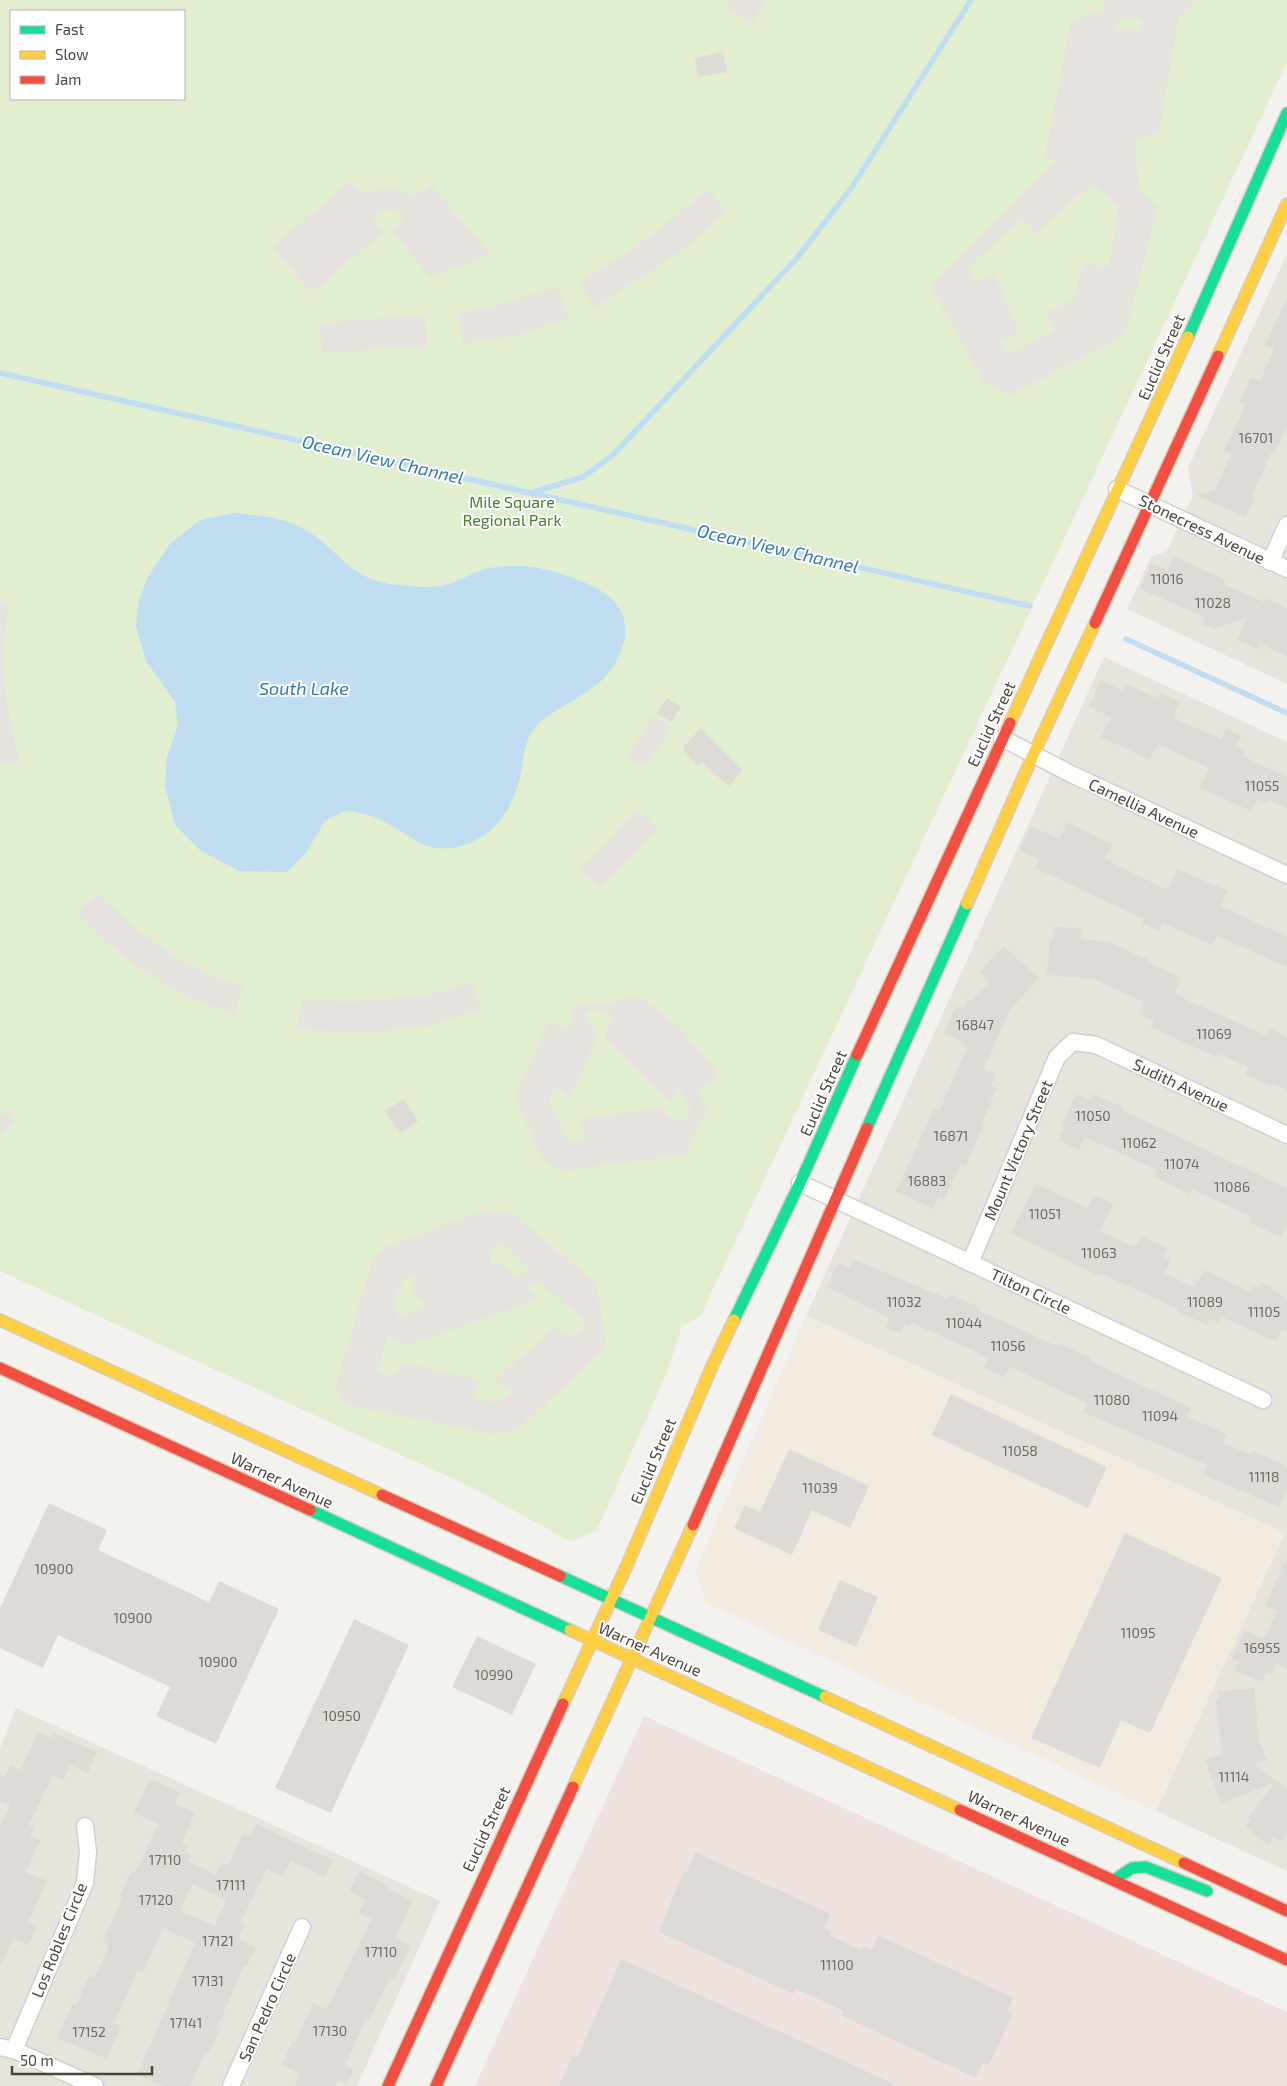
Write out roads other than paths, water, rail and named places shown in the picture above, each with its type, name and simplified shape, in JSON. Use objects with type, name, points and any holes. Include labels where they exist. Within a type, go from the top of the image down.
[{"type":"main road","name":"Euclid Street","points":[[388,2086],[480,1881],[611,1599],[713,1364],[800,1183],[1002,738],[1174,370],[1287,112]]},
{"type":"main road","points":[[436,2086],[652,1617],[1034,753],[1151,505],[1287,204]]},
{"type":"main road","name":"Warner Avenue","points":[[0,1320],[652,1617],[1109,1827],[1240,1890],[1287,1910]]},
{"type":"main road","name":"Warner Avenue","points":[[0,1368],[1287,1960]]},
{"type":"main road","points":[[1114,1880],[1132,1868],[1146,1867],[1206,1890],[1217,1892],[1240,1890]]},
{"type":"street","name":"Stonecress Avenue","points":[[1118,489],[1287,570]]},
{"type":"street","points":[[1270,562],[1287,524]]},
{"type":"street","name":"Camellia Avenue","points":[[1002,738],[1034,753],[1069,773],[1287,875]]},
{"type":"street","name":"Sudith Avenue","points":[[1073,1042],[1096,1045],[1287,1135]]},
{"type":"street","name":"Mount Victory Street","points":[[970,1263],[1057,1057],[1073,1042]]},
{"type":"street","name":"Tilton Circle","points":[[800,1183],[1263,1400]]},
{"type":"street","name":"Los Robles Circle","points":[[7,2048],[85,1883],[88,1852],[85,1826]]},
{"type":"street","name":"San Pedro Circle","points":[[231,2086],[302,1927]]},
{"type":"street","points":[[7,2048],[94,2086]]},
{"type":"water","name":"South Lake","points":[[234,513],[270,517],[296,525],[317,537],[356,571],[368,578],[381,582],[431,587],[441,586],[484,570],[501,566],[524,566],[546,569],[589,585],[613,600],[624,618],[624,641],[613,667],[606,676],[588,691],[543,720],[532,731],[523,756],[517,787],[509,807],[496,825],[480,838],[455,847],[431,847],[375,817],[346,810],[325,821],[306,853],[287,872],[240,871],[201,851],[175,825],[165,786],[167,757],[178,725],[175,702],[146,661],[136,626],[139,600],[148,577],[169,545],[200,520]]},
{"type":"waterway","points":[[534,492],[583,477],[613,455],[798,257],[852,187],[971,0]]},
{"type":"waterway","name":"Ocean View Channel","points":[[0,373],[1030,606]]},
{"type":"waterway","name":"Ocean View Channel","points":[[1126,639],[1287,713]]},
{"type":"park label","name":"Mile Square Regional Park","points":[[512,511]]}]
